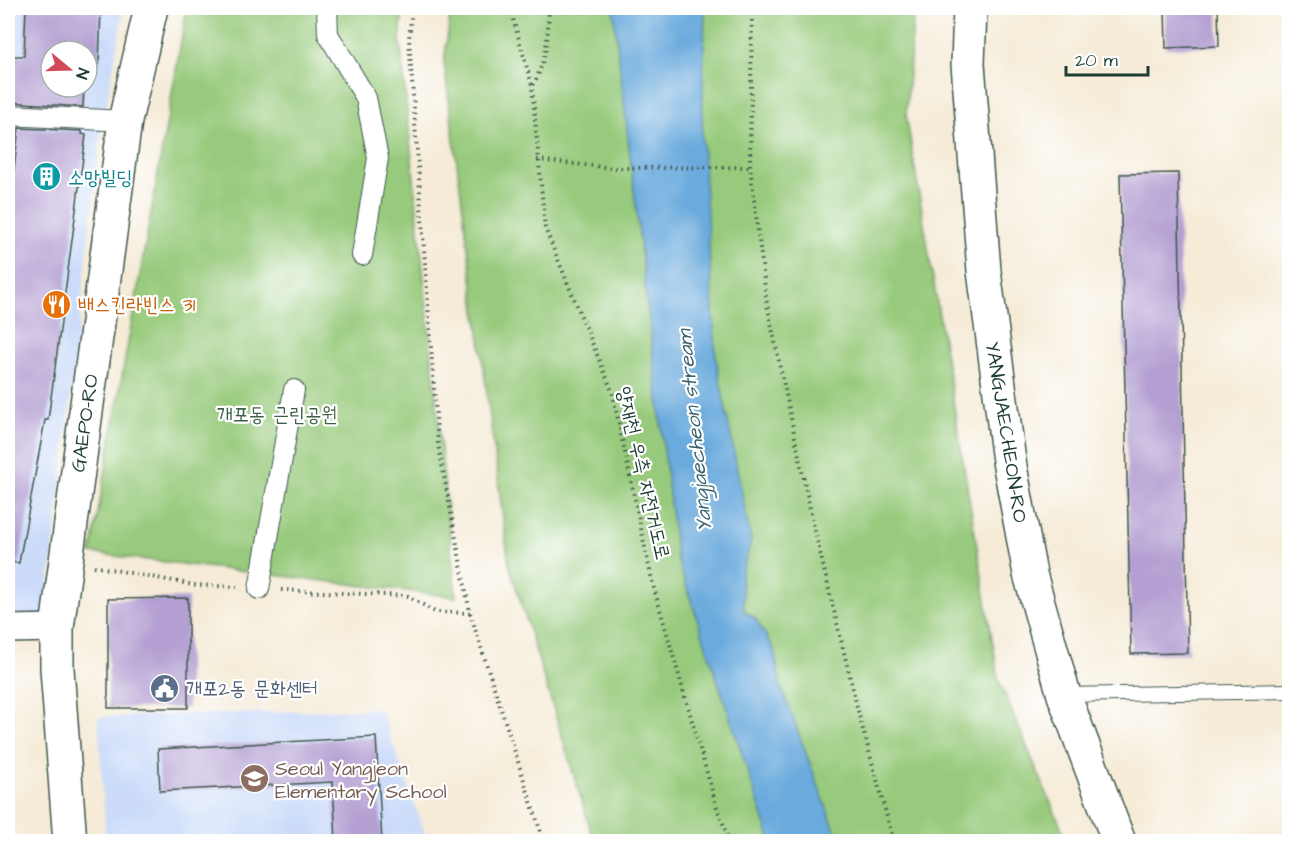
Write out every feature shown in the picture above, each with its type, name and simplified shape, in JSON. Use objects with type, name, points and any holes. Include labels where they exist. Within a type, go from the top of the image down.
[{"type":"street","name":"GAEPO-RO","points":[[70,842],[57,669],[57,628],[125,121],[151,8]]},
{"type":"street","points":[[327,8],[328,34],[366,98],[378,158],[362,255]]},
{"type":"street","name":"YANGJAECHEON-RO","points":[[970,8],[968,64],[984,271],[1007,449],[1030,574],[1064,695],[1119,842]]},
{"type":"street","points":[[8,115],[125,121]]},
{"type":"street","points":[[259,588],[294,390]]},
{"type":"street","points":[[8,629],[57,628]]},
{"type":"lane","points":[[1064,695],[1290,691]]},
{"type":"path","points":[[412,8],[409,39],[438,444],[470,612],[544,842]]},
{"type":"path","points":[[510,8],[532,86]]},
{"type":"path","name":"양재천 우측 자전거도로","points":[[549,8],[548,38],[540,74],[532,86],[545,228],[612,391],[653,585],[717,808],[730,842]]},
{"type":"path","points":[[752,8],[750,167],[767,304],[813,523],[859,716],[894,842]]},
{"type":"path","points":[[537,160],[613,168],[750,167]]},
{"type":"path","points":[[84,564],[194,585],[408,596],[435,612],[470,612]]},
{"type":"shaded area","points":[[8,8],[124,8],[100,141],[45,622],[8,623]]},
{"type":"shaded area","name":"Seoul Yangjeon Elementary School","points":[[380,709],[428,841],[106,841],[98,717]]},
{"type":"green space","name":"개포동 근린공원","points":[[187,8],[403,8],[400,41],[456,597],[91,553]]},
{"type":"green space","points":[[451,8],[914,8],[906,114],[999,681],[1067,841],[594,841],[509,564],[444,63]]},
{"type":"water","name":"Yangjaecheon stream","points":[[613,8],[705,8],[702,136],[716,359],[751,541],[741,575],[744,611],[755,618],[774,649],[780,684],[839,841],[771,841],[676,555]]},
{"type":"building","points":[[26,8],[101,8],[99,64],[99,39],[39,39],[39,99],[83,99],[83,107],[8,102],[10,56],[24,56]]},
{"type":"building","points":[[1165,8],[1218,8],[1219,46],[1166,48]]},
{"type":"building","points":[[19,128],[82,131],[82,134],[86,135],[48,420],[45,420],[19,563],[8,562],[8,219]]},
{"type":"building","points":[[1178,173],[1188,653],[1131,654],[1120,174]]},
{"type":"building","points":[[188,598],[188,708],[108,708],[108,599]]},
{"type":"building","points":[[376,737],[382,842],[336,842],[333,782],[160,791],[158,749]]},
{"type":"place","name":"소망빌딩","points":[[47,177]]},
{"type":"place","name":"배스킨라빈스 31","points":[[57,304]]},
{"type":"place","name":"개포2동 문화센터","points":[[165,688]]},
{"type":"place","name":"Seoul Yangjeon Elementary School","points":[[254,779]]}]
